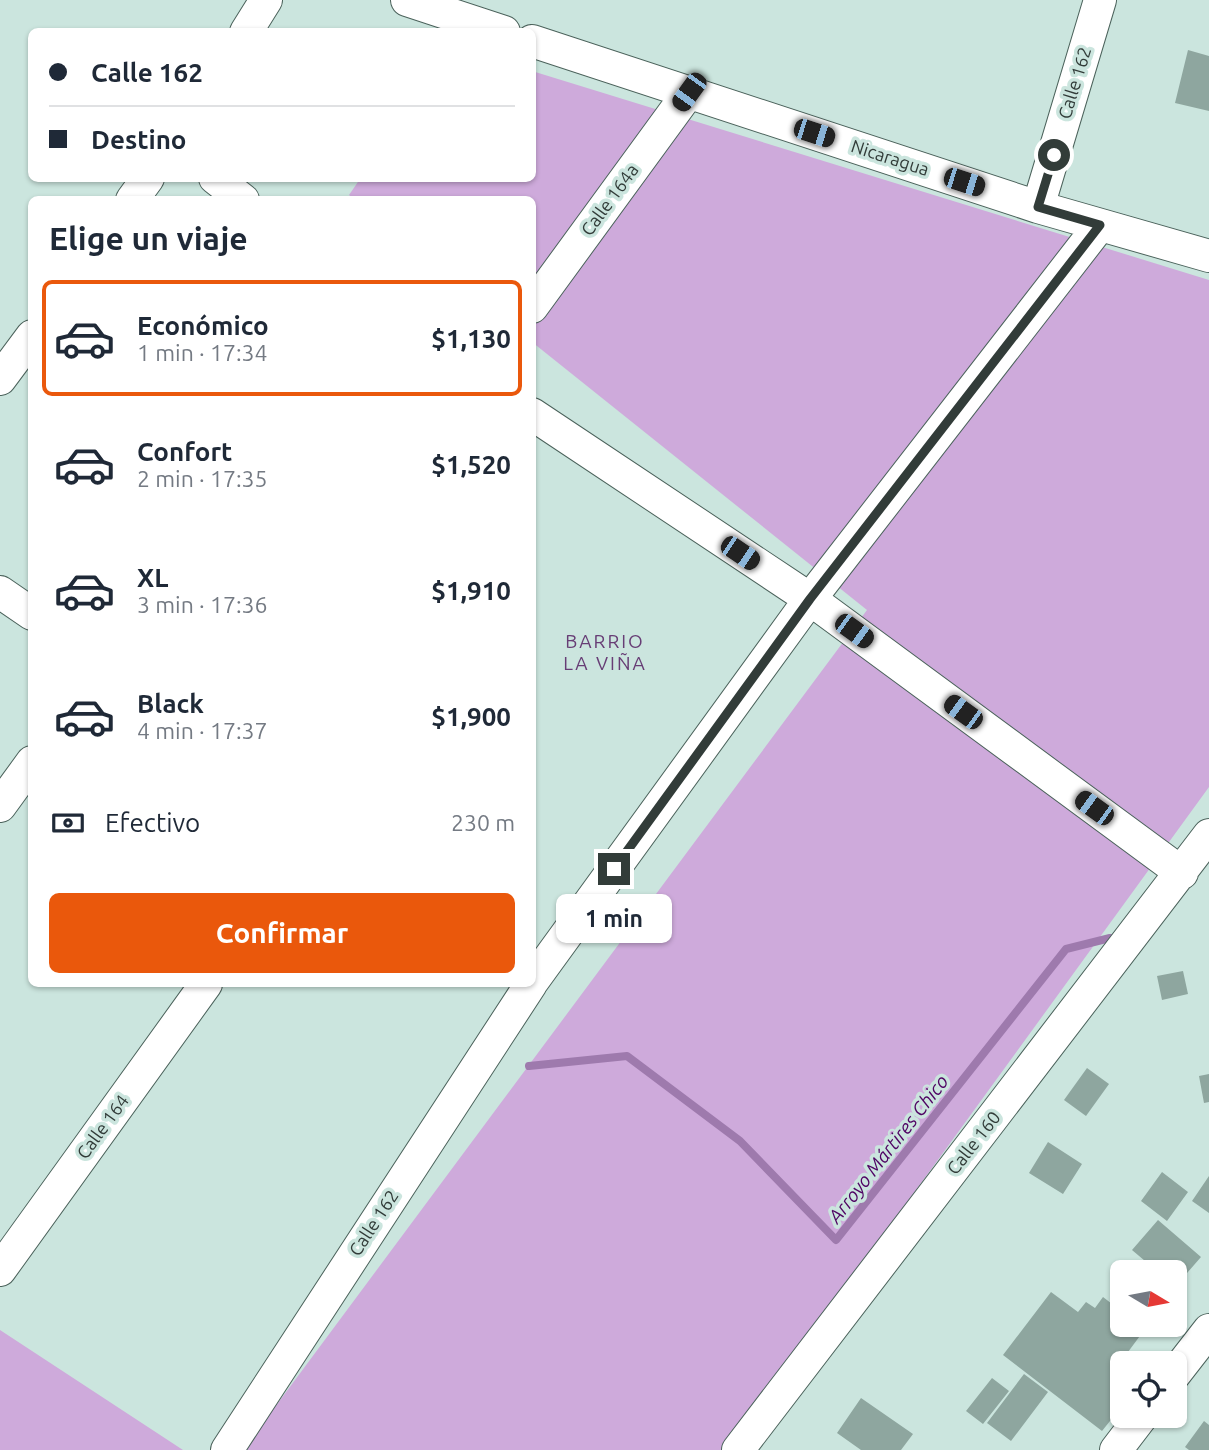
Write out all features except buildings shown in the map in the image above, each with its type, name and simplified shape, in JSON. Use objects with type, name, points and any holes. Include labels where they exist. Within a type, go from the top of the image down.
[{"type":"street","points":[[248,28],[266,0]]},
{"type":"street","points":[[407,0],[492,28]]},
{"type":"street","name":"Calle 162","points":[[1038,207],[1100,0]]},
{"type":"street","name":"Nicaragua","points":[[536,42],[1038,207],[1209,256]]},
{"type":"street","name":"Calle 164a","points":[[536,302],[689,92]]},
{"type":"street","points":[[220,182],[238,196]]},
{"type":"street","name":"Calle 162","points":[[536,968],[810,599],[1100,225]]},
{"type":"street","points":[[0,379],[28,341]]},
{"type":"street","points":[[536,417],[810,599],[1182,873]]},
{"type":"street","points":[[0,592],[28,611]]},
{"type":"street","points":[[0,806],[28,768]]},
{"type":"street","name":"Calle 160","points":[[738,1450],[1209,835]]},
{"type":"street","name":"Calle 164","points":[[0,1270],[204,987]]},
{"type":"street","name":"Calle 162","points":[[227,1450],[522,987]]},
{"type":"street","points":[[1187,1358],[1209,1330]]},
{"type":"street","points":[[1116,1450],[1133,1428]]},
{"type":"shaded area","points":[[536,72],[1209,280],[1209,787],[727,1450],[243,1450],[867,610],[536,345],[536,196],[349,195],[358,182],[536,182]]},
{"type":"shaded area","points":[[0,1330],[183,1450],[0,1450]]},
{"type":"waterway","name":"Arroyo Mártires Chico","points":[[529,1066],[627,1056],[740,1141],[836,1240],[1066,949],[1110,938]]},
{"type":"district","name":"BARRIO LA VIÑA","points":[[605,652]]},
{"type":"route","points":[[614,869],[810,599],[1100,225],[1038,207],[1054,155]]}]
